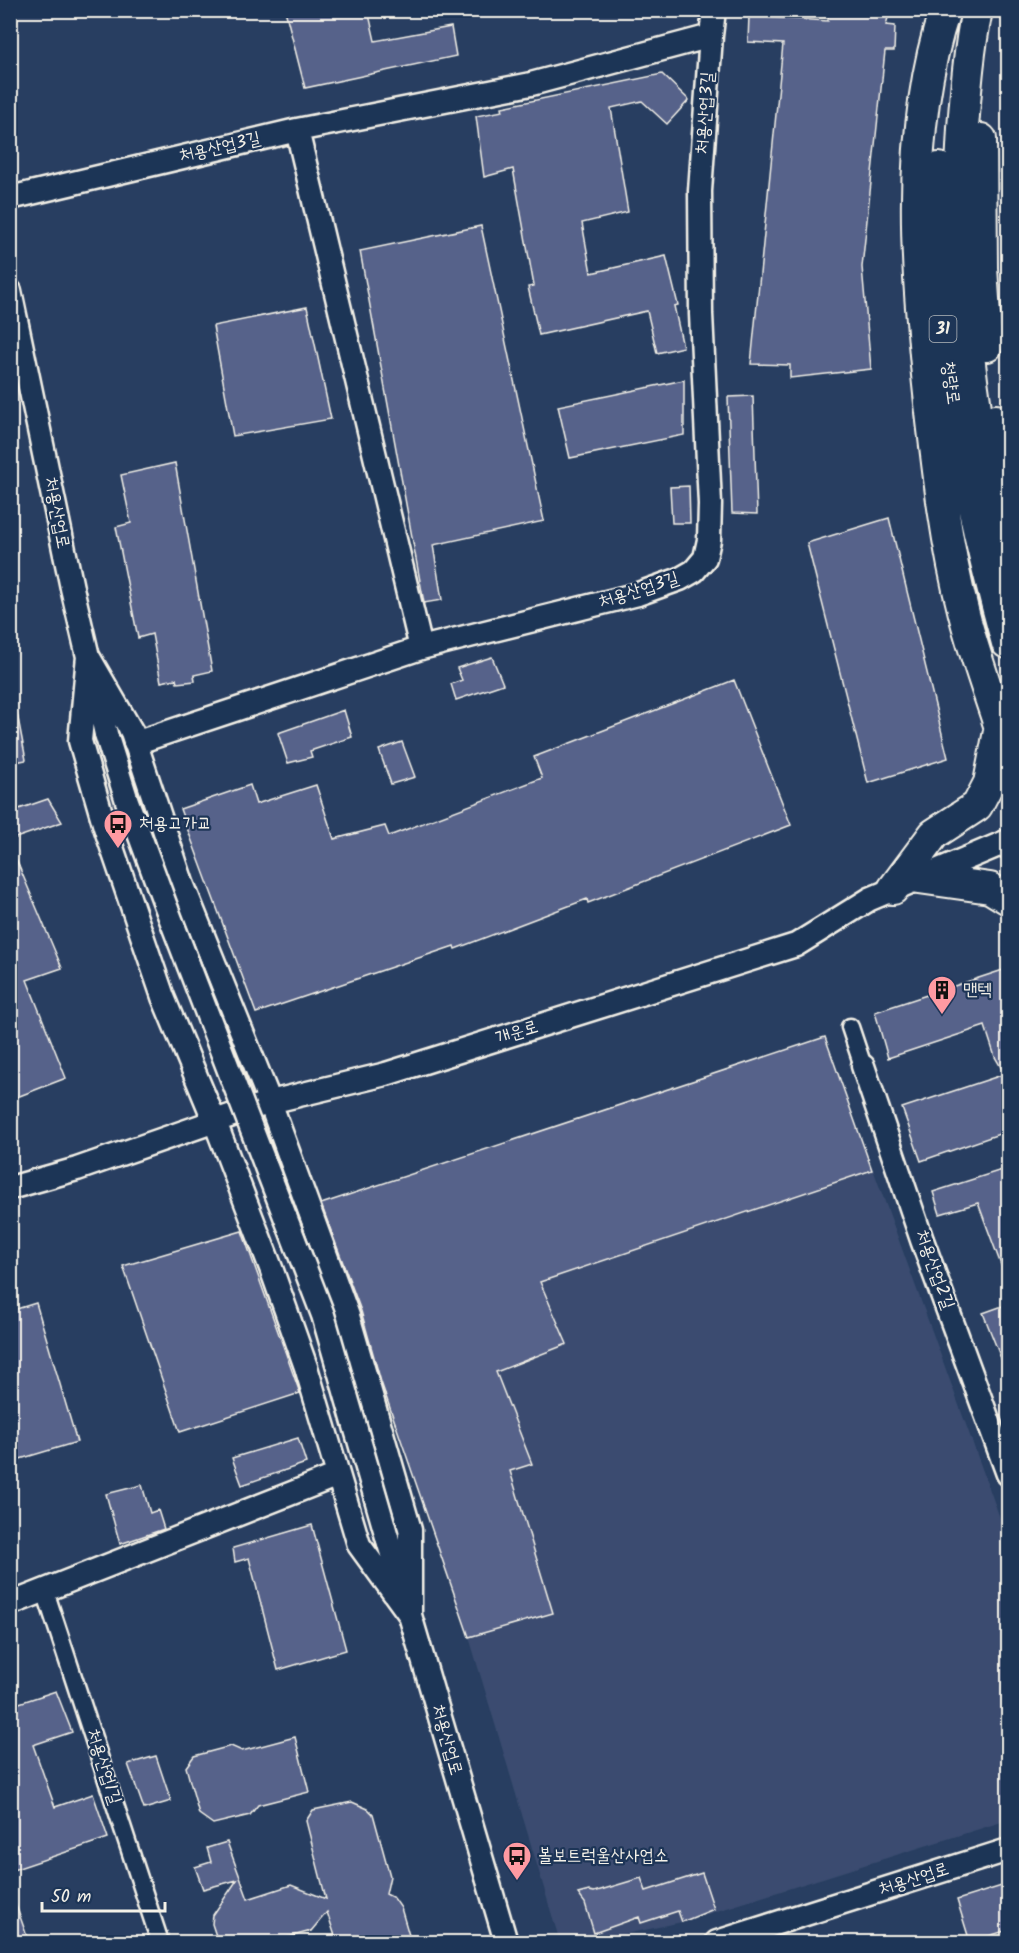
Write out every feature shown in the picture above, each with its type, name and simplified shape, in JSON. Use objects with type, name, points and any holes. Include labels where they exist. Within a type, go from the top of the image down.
[{"type":"highway","points":[[945,10],[934,44],[918,170],[917,242],[921,320],[943,518],[964,615],[997,687],[1004,739],[989,783],[977,806],[934,834],[906,883],[990,888],[1008,898]]},
{"type":"highway","name":"청량로","points":[[956,10],[945,79],[939,181],[944,342],[967,489],[1007,643]]},
{"type":"highway","name":"청량로","points":[[977,10],[966,77],[961,157],[962,296],[985,469],[1008,566]]},
{"type":"highway","points":[[990,10],[981,130],[982,268],[986,340],[996,419],[1008,476]]},
{"type":"main road","name":"처용산업3길","points":[[135,744],[421,648],[638,594],[680,579],[694,571],[705,558],[709,540],[710,504],[701,314],[700,191],[714,10]]},
{"type":"main road","name":"처용산업3길","points":[[10,198],[297,130],[531,84],[711,36]]},
{"type":"main road","points":[[297,130],[421,648]]},
{"type":"main road","name":"처용산업로","points":[[10,291],[88,656],[106,734],[126,801],[323,1315],[506,1942]]},
{"type":"main road","points":[[88,656],[132,732],[182,883],[270,1102],[348,1316],[410,1530],[410,1615]]},
{"type":"main road","points":[[88,656],[80,741],[105,826],[163,998],[215,1122],[298,1345],[359,1545],[410,1615]]},
{"type":"main road","name":"개운로","points":[[10,1188],[77,1169],[270,1102],[386,1074],[796,945],[870,899],[1008,841]]},
{"type":"main road","name":"처용산업2길","points":[[862,1066],[922,1240],[1008,1473]]},
{"type":"main road","points":[[10,1604],[338,1475]]},
{"type":"main road","name":"처용산업로","points":[[717,1942],[1008,1850]]},
{"type":"street","points":[[850,1028],[862,1066]]},
{"type":"street","name":"처용산업1길","points":[[45,1591],[160,1942]]},
{"type":"shaded area","points":[[825,1037],[1008,1540],[1008,1820],[682,1922],[588,1942],[560,1942],[469,1637],[320,1204]]},
{"type":"building","points":[[285,10],[368,10],[375,41],[451,27],[456,56],[305,88]]},
{"type":"building","points":[[829,10],[890,10],[886,25],[895,26],[894,51],[885,51],[862,267],[871,369],[790,378],[790,365],[751,364],[783,44],[748,42],[749,16],[828,21]]},
{"type":"building","points":[[662,74],[689,100],[667,124],[642,101],[611,108],[628,212],[582,223],[591,273],[666,256],[678,305],[674,306],[683,347],[657,353],[647,311],[539,335],[528,287],[534,286],[513,169],[484,177],[476,116],[503,111],[502,107]]},
{"type":"building","points":[[481,226],[544,521],[433,545],[442,600],[424,603],[360,251]]},
{"type":"building","points":[[307,307],[331,419],[233,436],[213,326]]},
{"type":"building","points":[[684,380],[684,435],[570,458],[558,406]]},
{"type":"building","points":[[753,396],[757,514],[732,513],[728,397]]},
{"type":"building","points":[[175,463],[212,671],[194,675],[195,681],[177,683],[176,679],[161,682],[152,634],[138,638],[116,527],[131,523],[121,475]]},
{"type":"building","points":[[689,486],[690,523],[672,523],[670,487]]},
{"type":"building","points":[[889,518],[948,758],[868,783],[807,543]]},
{"type":"building","points":[[492,657],[503,684],[456,700],[451,684],[462,680],[457,668]]},
{"type":"building","points":[[734,680],[791,825],[588,903],[587,899],[455,949],[454,946],[256,1013],[180,809],[250,785],[256,804],[316,785],[334,839],[385,826],[389,836],[542,778],[534,757]]},
{"type":"building","points":[[344,710],[352,737],[310,751],[312,757],[288,763],[278,733]]},
{"type":"building","points":[[17,713],[26,760],[10,763],[10,714]]},
{"type":"building","points":[[402,742],[415,777],[391,784],[379,750]]},
{"type":"building","points":[[48,799],[62,822],[10,840],[10,812]]},
{"type":"building","points":[[10,845],[62,968],[27,980],[66,1078],[17,1097],[10,1081]]},
{"type":"building","points":[[1003,970],[1008,985],[1008,1131],[921,1161],[902,1108],[1005,1074],[995,1057],[985,1026],[888,1058],[875,1012]]},
{"type":"building","points":[[825,1037],[872,1170],[540,1282],[567,1344],[496,1372],[532,1464],[510,1471],[553,1613],[469,1637],[381,1382],[361,1311],[321,1204]]},
{"type":"building","points":[[1008,1168],[1007,1281],[978,1203],[940,1214],[933,1192]]},
{"type":"building","points":[[242,1231],[300,1393],[180,1432],[123,1266]]},
{"type":"building","points":[[36,1303],[77,1442],[10,1462],[10,1311]]},
{"type":"building","points":[[1008,1304],[1008,1376],[983,1313]]},
{"type":"building","points":[[298,1438],[306,1463],[242,1485],[232,1458]]},
{"type":"building","points":[[142,1485],[150,1513],[158,1510],[164,1529],[120,1544],[106,1494]]},
{"type":"building","points":[[312,1525],[346,1650],[278,1670],[249,1558],[235,1562],[233,1548]]},
{"type":"building","points":[[56,1691],[72,1732],[33,1745],[55,1807],[93,1794],[108,1838],[10,1871],[10,1706]]},
{"type":"building","points":[[295,1737],[309,1792],[258,1805],[250,1815],[213,1824],[199,1814],[186,1767],[194,1756],[231,1746],[242,1751]]},
{"type":"building","points":[[156,1756],[171,1801],[144,1809],[128,1764]]},
{"type":"building","points":[[352,1802],[368,1809],[373,1814],[390,1876],[386,1894],[394,1898],[401,1908],[411,1942],[337,1942],[327,1912],[311,1931],[271,1942],[218,1942],[212,1924],[213,1915],[237,1880],[203,1889],[195,1867],[211,1862],[207,1848],[227,1842],[248,1899],[291,1885],[326,1899],[306,1821],[313,1810]]},
{"type":"building","points":[[702,1873],[714,1909],[682,1922],[678,1911],[641,1923],[639,1917],[594,1933],[585,1903],[578,1894],[594,1892],[641,1878],[646,1891]]},
{"type":"building","points":[[1008,1884],[1008,1930],[970,1942],[957,1900]]},
{"type":"building","points":[[12,1894],[29,1942],[10,1942]]},
{"type":"place","name":"처용고가교","points":[[118,850]]},
{"type":"place","name":"맨텍","points":[[942,1016]]},
{"type":"place","name":"볼보트럭울산사업소","points":[[517,1882]]}]
